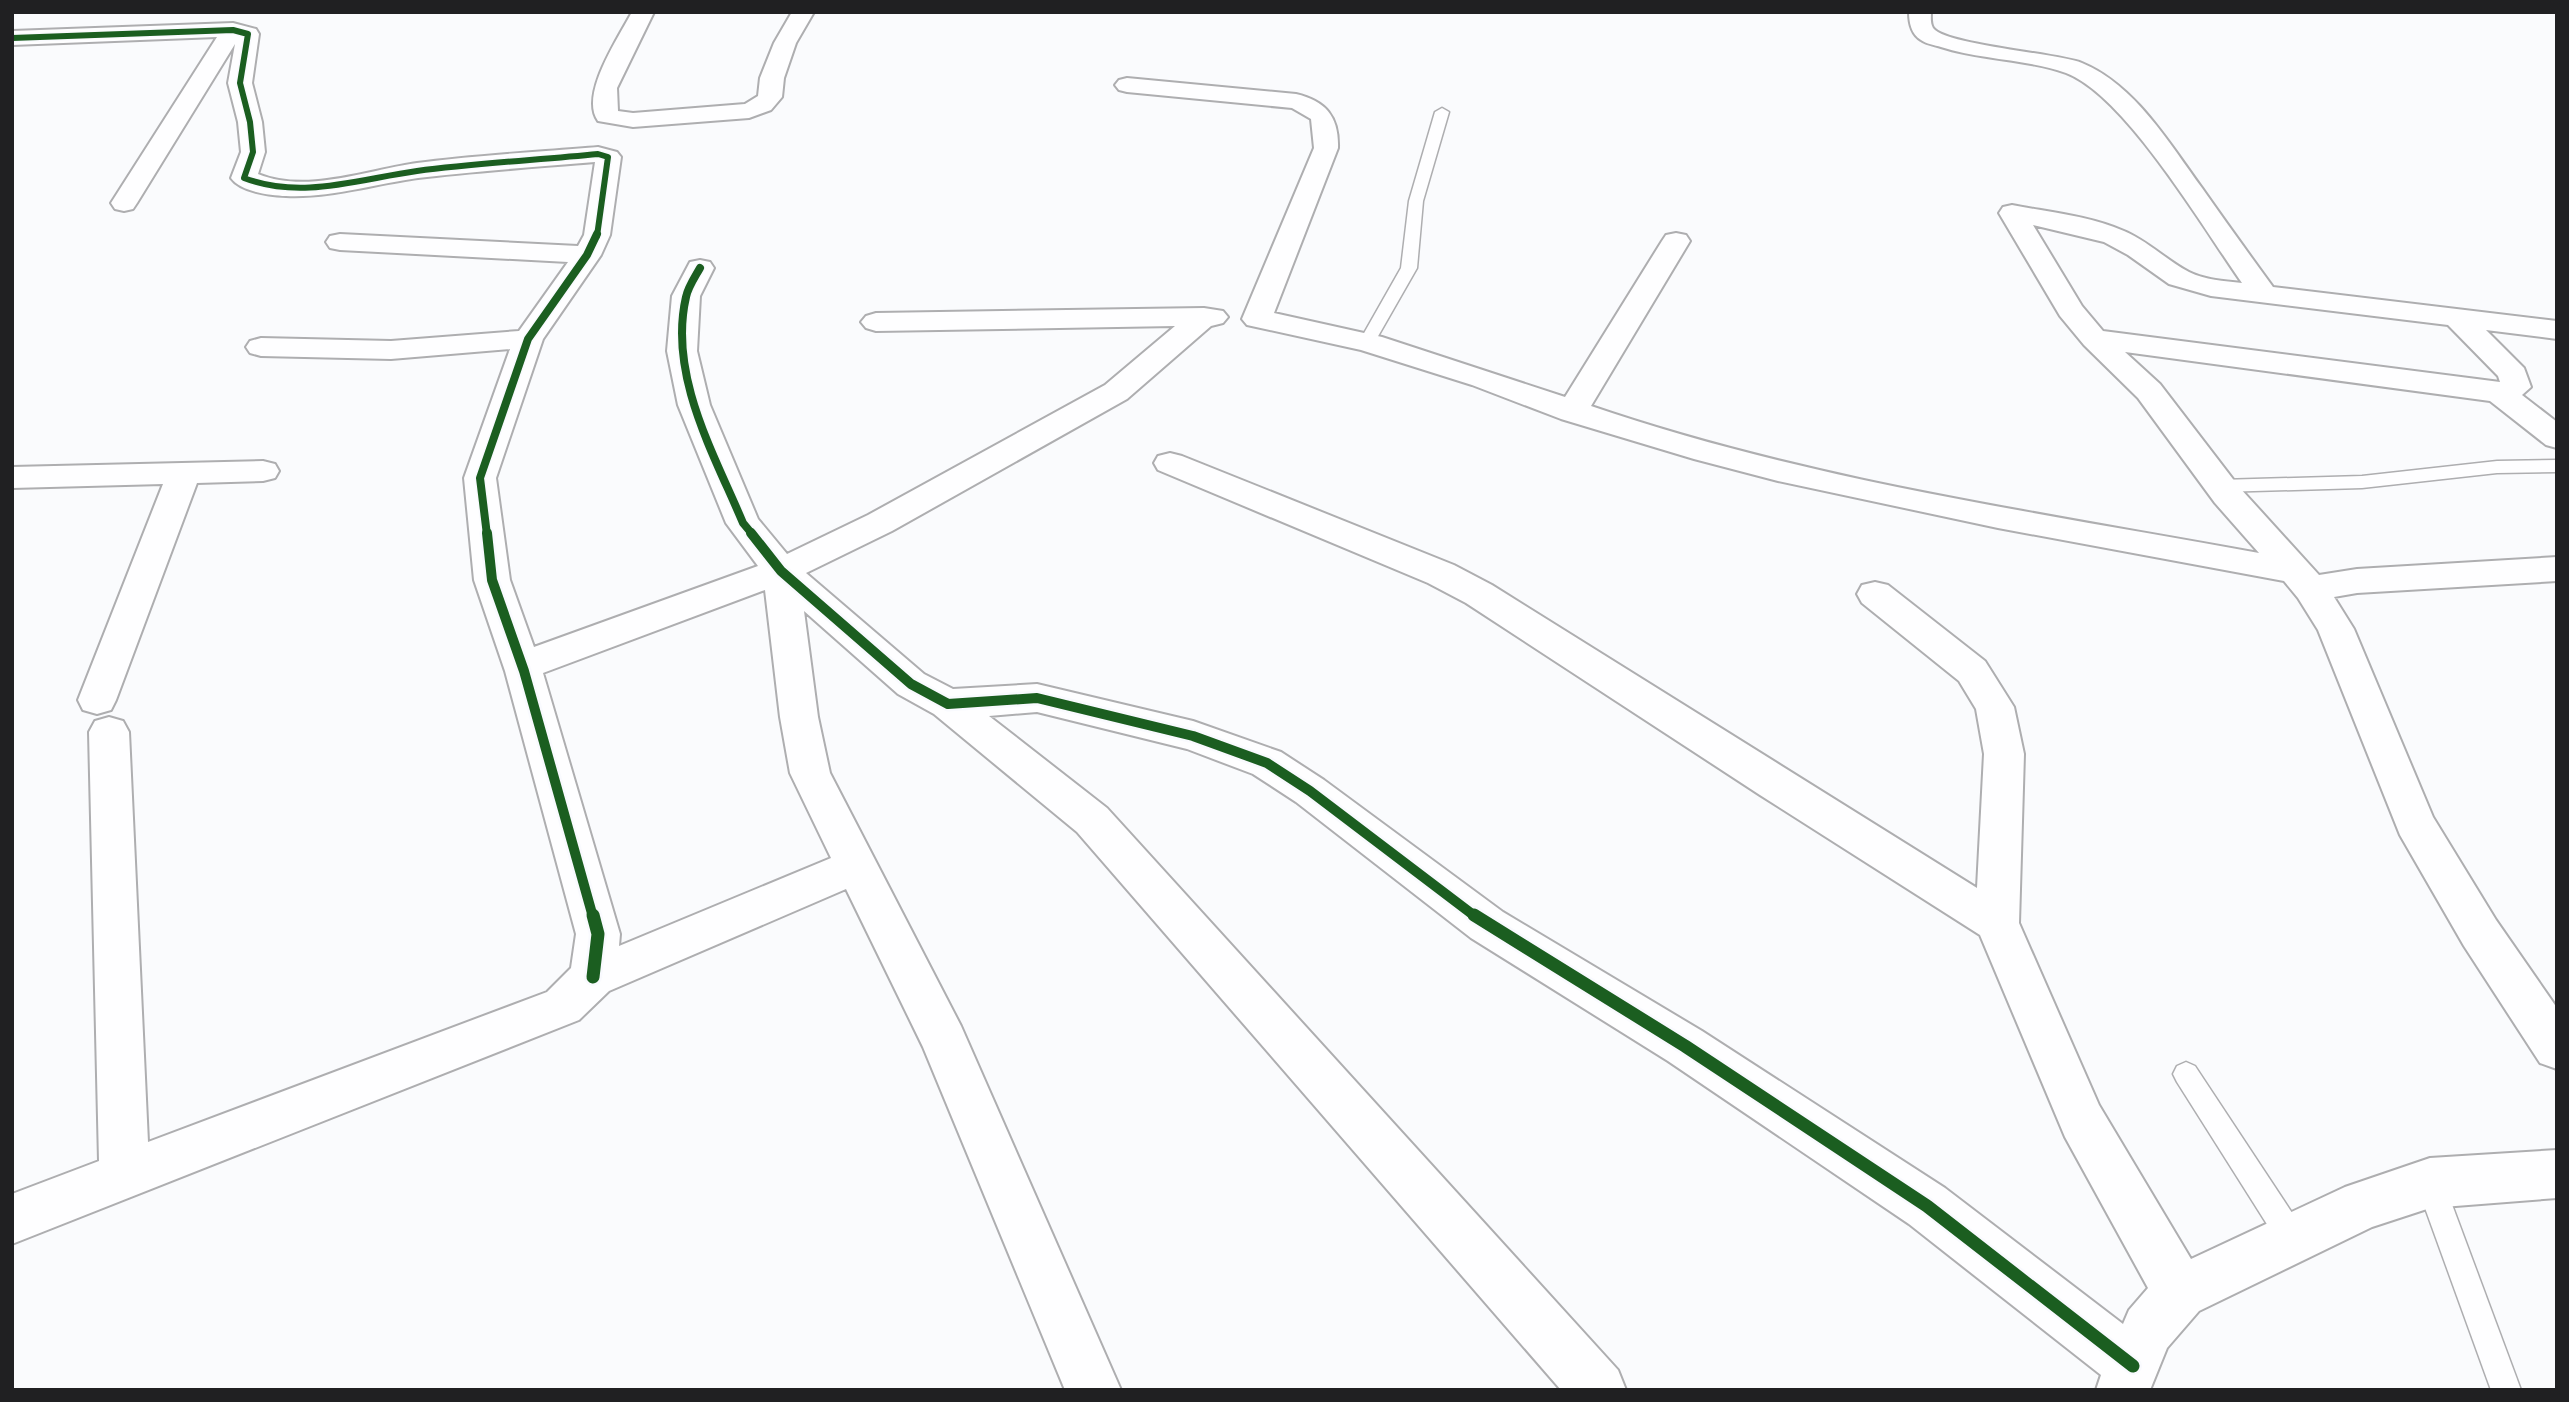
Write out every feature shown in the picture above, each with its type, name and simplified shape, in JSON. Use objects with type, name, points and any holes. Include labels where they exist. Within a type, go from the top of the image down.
[{"type":"street","points":[[643,12],[605,88],[606,116],[615,119],[749,111],[763,105],[770,97],[772,78],[785,43],[803,12]]},
{"type":"street","points":[[1920,12],[1920,25],[1927,35],[1957,45],[2073,68],[2102,84],[2136,117],[2164,153],[2263,293]]},
{"type":"street","points":[[12,38],[160,22],[248,34],[240,83],[250,122],[253,152],[244,178],[270,188],[295,188],[415,172],[598,154],[608,157],[597,235],[587,255],[528,339],[480,478],[492,580],[522,666],[598,934],[593,977]]},
{"type":"street","points":[[124,204],[233,30]]},
{"type":"street","points":[[1127,85],[1296,102],[1315,107],[1324,120],[1326,148],[1257,318]]},
{"type":"street","points":[[2557,330],[2194,283],[2179,278],[2138,249],[2114,236],[2012,213],[2070,310],[2094,339],[2149,391],[2220,486],[2303,580],[2336,629],[2415,823],[2480,933],[2557,1048]]},
{"type":"street","points":[[1572,412],[1676,241]]},
{"type":"street","points":[[340,242],[587,255]]},
{"type":"street","points":[[699,268],[686,296],[682,351],[694,405],[743,523],[781,571],[911,684],[948,704],[1092,820],[1598,1390]]},
{"type":"street","points":[[522,666],[781,571],[880,523],[1116,392],[1204,317]]},
{"type":"street","points":[[2094,339],[2499,393],[2516,387],[2513,374],[2456,317]]},
{"type":"street","points":[[876,322],[1257,318],[1312,327],[1367,342],[1471,375],[1572,412],[1702,451],[1835,485],[2303,580],[2405,579],[2557,569]]},
{"type":"street","points":[[261,347],[391,350],[528,339]]},
{"type":"street","points":[[2499,393],[2557,438]]},
{"type":"street","points":[[1170,463],[1441,574],[1479,594],[1774,784],[1997,923]]},
{"type":"street","points":[[12,478],[263,471]]},
{"type":"street","points":[[124,1175],[103,716],[184,474]]},
{"type":"street","points":[[781,571],[799,717],[810,773],[944,1041],[1093,1390]]},
{"type":"street","points":[[2336,629],[2344,620],[2405,579]]},
{"type":"street","points":[[1875,594],[1972,671],[1995,707],[2004,754],[1997,923],[2082,1121],[2180,1292]]},
{"type":"street","points":[[948,704],[1037,698],[1193,736],[1267,764],[1310,791],[1487,925],[1685,1046],[1927,1206],[2128,1378],[2148,1329],[2180,1292],[2292,1238],[2363,1205],[2430,1183],[2557,1174]]},
{"type":"street","points":[[12,1219],[564,1006],[593,977],[856,866]]},
{"type":"lane","points":[[1367,342],[1409,268],[1416,201],[1442,112]]},
{"type":"lane","points":[[2220,486],[2362,482],[2497,467],[2557,466]]},
{"type":"lane","points":[[2186,1074],[2292,1238]]},
{"type":"lane","points":[[2430,1183],[2506,1390]]},
{"type":"cycle path","points":[[12,38],[233,30],[248,34],[240,83],[250,122],[253,152],[244,178],[262,185],[305,188],[440,169],[598,154],[608,157],[597,235],[587,255],[528,339],[480,478],[492,580],[524,671],[598,934],[593,977]]},
{"type":"cycle path","points":[[700,268],[686,296],[682,351],[694,405],[743,523],[781,571],[911,684],[948,704],[1037,698],[1193,736],[1267,763],[1310,791],[1487,925],[1685,1046],[1927,1206],[2133,1366]]}]
